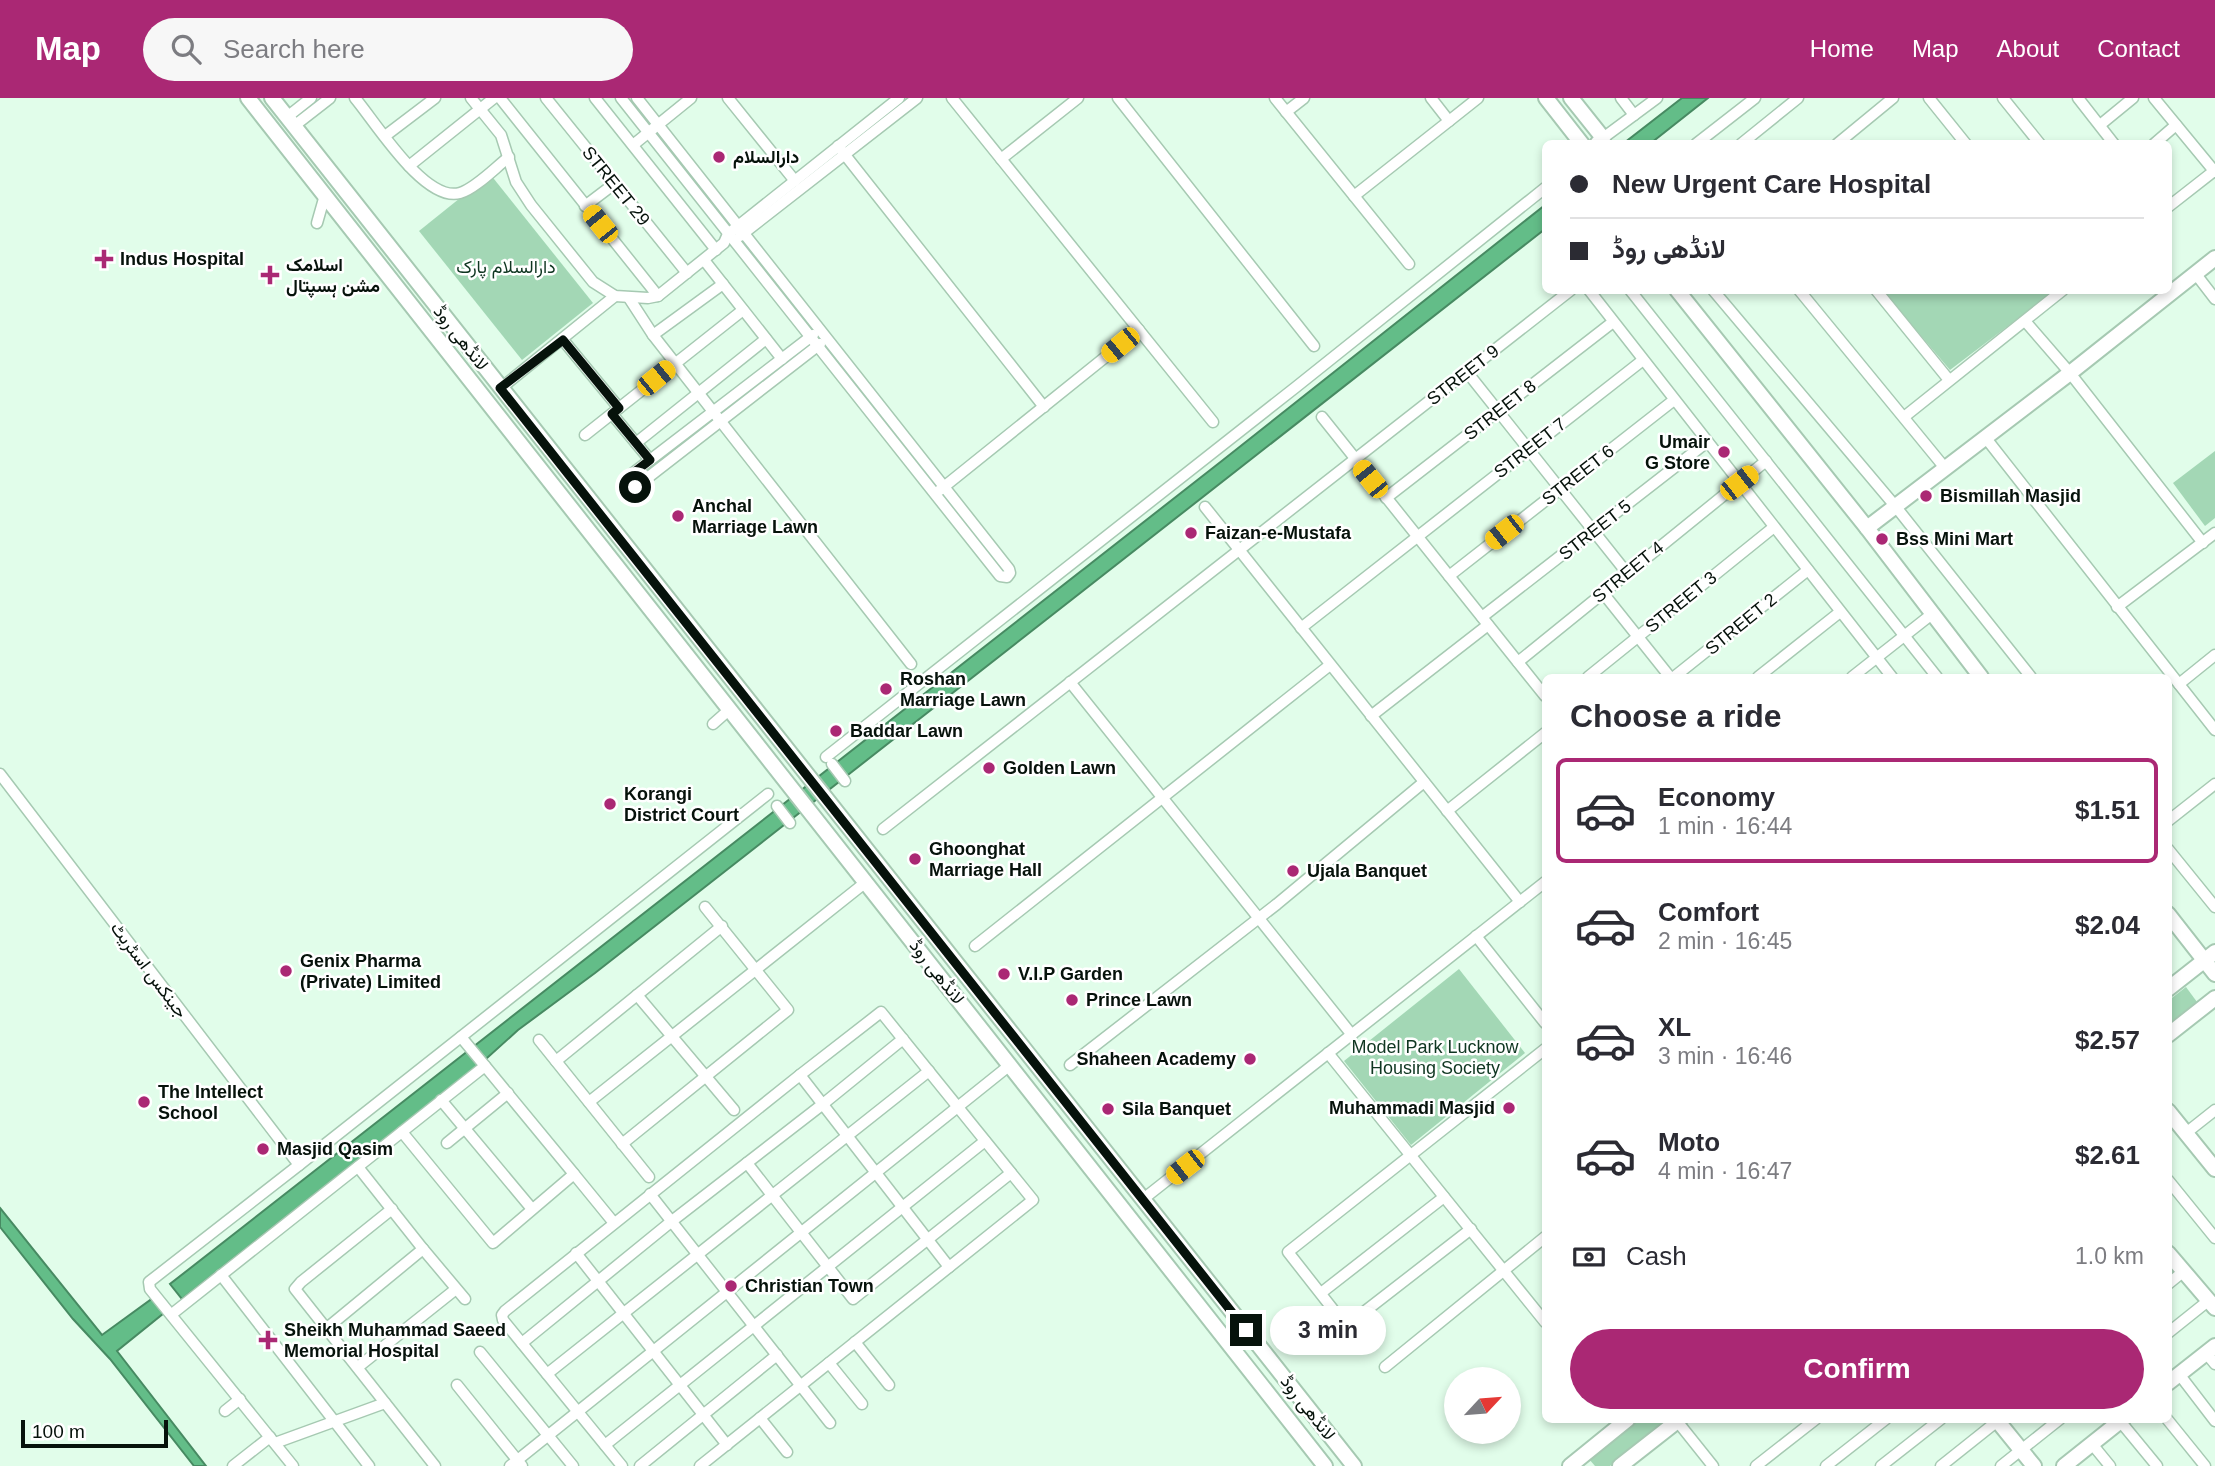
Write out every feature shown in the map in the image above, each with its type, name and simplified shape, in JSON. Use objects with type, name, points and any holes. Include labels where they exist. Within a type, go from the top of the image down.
[{"type":"main road","name":"لانڈھی روڈ","points":[[248,98],[1325,1466]]},
{"type":"main road","name":"لانڈھی روڈ","points":[[272,98],[1142,1200],[1356,1466]]},
{"type":"main road","points":[[1546,98],[1579,140]]},
{"type":"main road","points":[[1571,98],[1599,140]]},
{"type":"main road","points":[[2172,291],[2215,258]]},
{"type":"main road","points":[[1680,294],[1867,527],[1980,674]]},
{"type":"main road","points":[[1867,527],[2070,373],[2169,294]]},
{"type":"main road","points":[[2172,919],[2210,956],[2215,974]]},
{"type":"main road","points":[[2172,980],[2210,956]]},
{"type":"main road","points":[[2172,1032],[2215,998]]},
{"type":"main road","points":[[2172,1116],[2214,1165]]},
{"type":"main road","points":[[2172,1258],[2212,1304]]},
{"type":"main road","points":[[2174,1379],[2212,1354]]},
{"type":"main road","points":[[1571,1466],[1623,1423]]},
{"type":"main road","points":[[1620,1466],[1674,1423]]},
{"type":"main road","points":[[2000,1423],[2034,1466]]},
{"type":"main road","points":[[2064,1466],[2118,1423]]},
{"type":"street","points":[[290,122],[330,98]]},
{"type":"street","points":[[355,98],[409,166],[429,186],[443,193],[452,195],[466,191],[509,158]]},
{"type":"street","points":[[385,136],[435,98]]},
{"type":"street","points":[[471,98],[501,135],[516,182],[531,205],[593,282],[615,296],[629,298],[658,296],[842,150],[899,98]]},
{"type":"street","points":[[409,166],[494,98]]},
{"type":"street","points":[[500,98],[658,296]]},
{"type":"street","name":"STREET 29","points":[[546,98],[687,273]]},
{"type":"street","points":[[596,98],[633,145],[818,338],[944,487],[1009,569],[1007,577],[1000,576],[935,495],[818,338],[741,230],[637,98]]},
{"type":"street","points":[[621,98],[726,242]]},
{"type":"street","points":[[633,145],[691,98]]},
{"type":"street","points":[[728,98],[795,181]]},
{"type":"street","points":[[741,230],[795,181],[917,98]]},
{"type":"street","points":[[952,98],[1213,422]]},
{"type":"street","points":[[1001,159],[1078,98]]},
{"type":"street","points":[[1118,98],[1314,346]]},
{"type":"street","points":[[1275,98],[1409,264]]},
{"type":"street","points":[[1286,112],[1304,98]]},
{"type":"street","points":[[1431,98],[1449,121]]},
{"type":"street","points":[[1354,196],[1478,98]]},
{"type":"street","points":[[1621,98],[1634,115]]},
{"type":"street","points":[[1601,140],[1657,98]]},
{"type":"street","points":[[1701,140],[1755,98]]},
{"type":"street","points":[[1746,140],[1798,98]]},
{"type":"street","points":[[1842,140],[1894,98]]},
{"type":"street","points":[[1929,98],[1963,140]]},
{"type":"street","points":[[2003,98],[2037,140]]},
{"type":"street","points":[[2078,98],[2111,140]]},
{"type":"street","points":[[2100,125],[2133,98]]},
{"type":"street","points":[[2154,98],[2214,171],[2172,204]]},
{"type":"street","points":[[290,122],[307,99]]},
{"type":"street","points":[[2159,140],[2176,125]]},
{"type":"street","points":[[842,150],[1044,407]]},
{"type":"street","points":[[585,206],[614,184]]},
{"type":"street","points":[[845,781],[829,760],[1542,190]]},
{"type":"street","points":[[317,223],[325,195]]},
{"type":"street","points":[[704,260],[782,359]]},
{"type":"street","points":[[2195,273],[2215,299]]},
{"type":"street","points":[[653,335],[723,284]]},
{"type":"street","name":"STREET 9","points":[[883,828],[1566,294]]},
{"type":"street","points":[[1591,294],[1889,674]]},
{"type":"street","points":[[1633,294],[1935,674]]},
{"type":"street","points":[[1716,294],[1896,507],[2029,674]]},
{"type":"street","points":[[1802,294],[1945,468]]},
{"type":"street","points":[[1879,294],[1949,380]]},
{"type":"street","points":[[1904,417],[2058,294]]},
{"type":"street","points":[[500,388],[615,296]]},
{"type":"street","points":[[629,298],[653,335],[911,664]]},
{"type":"street","points":[[585,435],[743,310]]},
{"type":"street","points":[[2025,321],[2070,373],[2203,542]]},
{"type":"street","name":"STREET 8","points":[[1386,498],[1613,322]]},
{"type":"street","points":[[935,495],[1139,330]]},
{"type":"street","points":[[818,338],[721,421],[637,486],[632,487],[628,477],[782,359],[818,338]]},
{"type":"street","points":[[563,340],[650,460]]},
{"type":"street","points":[[636,443],[766,340]]},
{"type":"street","name":"STREET 7","points":[[1301,628],[1643,360]]},
{"type":"street","points":[[1467,372],[1628,573]]},
{"type":"street","name":"STREET 6","points":[[1449,576],[1674,400]]},
{"type":"street","points":[[1322,418],[1542,692]]},
{"type":"street","points":[[1984,437],[2171,674]]},
{"type":"street","name":"STREET 5","points":[[1371,716],[1593,531],[1707,442]]},
{"type":"street","name":"STREET 4","points":[[1518,662],[1766,461]]},
{"type":"street","points":[[1205,508],[1520,902]]},
{"type":"street","name":"STREET 3","points":[[1592,674],[1774,527]]},
{"type":"street","points":[[2117,607],[2215,533]]},
{"type":"street","name":"STREET 2","points":[[1676,674],[1808,570]]},
{"type":"street","points":[[1603,593],[1669,674]]},
{"type":"street","points":[[1762,674],[1840,612]]},
{"type":"street","points":[[1856,674],[1932,614]]},
{"type":"street","points":[[2179,684],[2215,655]]},
{"type":"street","points":[[975,946],[1330,665]]},
{"type":"street","points":[[2172,675],[2215,730]]},
{"type":"street","points":[[1070,682],[1352,1035]]},
{"type":"street","points":[[713,724],[730,709]]},
{"type":"street","points":[[1447,811],[1542,735]]},
{"type":"street","name":"جینکس اسٹریٹ","points":[[0,774],[299,1165]]},
{"type":"street","points":[[1070,1065],[1258,918],[1424,782]]},
{"type":"street","points":[[2172,818],[2215,784]]},
{"type":"street","points":[[293,1466],[155,1294],[149,1282],[768,794]]},
{"type":"street","points":[[777,806],[790,823]]},
{"type":"street","points":[[2172,854],[2215,908]]},
{"type":"street","points":[[589,1102],[866,882]]},
{"type":"street","points":[[1142,1200],[1542,884]]},
{"type":"street","points":[[622,1143],[788,1010],[705,907]]},
{"type":"street","points":[[556,1060],[722,926]]},
{"type":"street","points":[[1476,936],[1542,1016]]},
{"type":"street","points":[[638,995],[734,1110]]},
{"type":"street","points":[[622,1466],[503,1320],[502,1315],[576,1253],[881,1012],[1032,1200],[700,1466]]},
{"type":"street","points":[[461,1037],[614,1223]]},
{"type":"street","points":[[522,1343],[903,1039]]},
{"type":"street","points":[[539,1040],[649,1177]]},
{"type":"street","points":[[1471,1229],[1346,1326],[1288,1252],[1542,1051]]},
{"type":"street","points":[[1328,1053],[1542,1318]]},
{"type":"street","points":[[171,1313],[441,1101],[484,1064]]},
{"type":"street","points":[[457,1385],[517,1464],[548,1435],[1010,1065]]},
{"type":"street","points":[[547,1374],[929,1071]]},
{"type":"street","points":[[800,1074],[949,1267]]},
{"type":"street","points":[[447,1143],[508,1093]]},
{"type":"street","points":[[441,1101],[533,1209]]},
{"type":"street","points":[[2186,1133],[2215,1110]]},
{"type":"street","points":[[401,1132],[493,1243],[574,1174]]},
{"type":"street","points":[[605,1445],[985,1141]]},
{"type":"street","points":[[747,1163],[853,1299],[1011,1173]]},
{"type":"street","points":[[358,1167],[466,1299]]},
{"type":"street","points":[[2172,1185],[2215,1238]]},
{"type":"street","points":[[650,1194],[830,1423]]},
{"type":"street","points":[[1321,1293],[1444,1196]]},
{"type":"street","points":[[392,1209],[295,1289],[435,1466]]},
{"type":"street","points":[[1385,1367],[1542,1239]]},
{"type":"street","points":[[327,1328],[423,1249]]},
{"type":"street","points":[[576,1253],[727,1445]]},
{"type":"street","points":[[2172,1281],[2184,1271]]},
{"type":"street","points":[[221,1275],[369,1466]]},
{"type":"street","points":[[358,1367],[456,1289]]},
{"type":"street","points":[[2172,1330],[2212,1304]]},
{"type":"street","points":[[855,1342],[890,1385]]},
{"type":"street","points":[[480,1352],[573,1466]]},
{"type":"street","points":[[640,1466],[777,1355]]},
{"type":"street","points":[[830,1363],[862,1404]]},
{"type":"street","points":[[2174,1379],[2215,1421]]},
{"type":"street","points":[[225,1411],[240,1399]]},
{"type":"street","points":[[233,1466],[272,1440],[386,1403]]},
{"type":"street","points":[[760,1418],[788,1452]]},
{"type":"street","points":[[1680,1423],[1713,1466]]},
{"type":"street","points":[[1756,1466],[1811,1423]]},
{"type":"street","points":[[1826,1466],[1881,1423]]},
{"type":"street","points":[[1881,1466],[1936,1423]]},
{"type":"street","points":[[1941,1466],[1994,1423]]},
{"type":"street","points":[[2001,1466],[2055,1423]]},
{"type":"street","points":[[2124,1423],[2157,1466]]},
{"type":"street","points":[[2170,1423],[2205,1466]]},
{"type":"street","points":[[2092,1444],[2110,1466]]},
{"type":"green space","name":"دارالسلام پارک","points":[[490,174],[593,303],[522,360],[419,231]]},
{"type":"green space","points":[[1886,294],[2050,294],[1950,370]]},
{"type":"green space","points":[[2215,451],[2215,518],[2205,526],[2173,483]]},
{"type":"green space","name":"Model Park Lucknow Housing Society","points":[[1459,969],[1525,1053],[1411,1145],[1344,1061]]},
{"type":"green space","points":[[2186,987],[2197,1002],[2172,1021],[2172,998]]},
{"type":"green space","points":[[1635,1423],[1664,1423],[1610,1466],[1595,1466],[1589,1459]]},
{"type":"shaded area","points":[[1682,98],[1708,98],[1655,140],[1628,140]]},
{"type":"shaded area","points":[[1542,207],[1542,231],[595,973],[518,1030],[487,1058],[182,1299],[170,1284]]},
{"type":"shaded area","points":[[0,1208],[102,1335],[153,1298],[164,1313],[117,1351],[206,1466],[194,1466],[110,1359],[73,1319],[0,1227]]},
{"type":"place","name":"دارالسلام","points":[[719,157]]},
{"type":"place","name":"Indus Hospital","points":[[104,259]]},
{"type":"place","name":"اسلامک مشن ہسپتال","points":[[270,275]]},
{"type":"place","name":"Umair G Store","points":[[1724,452]]},
{"type":"place","name":"Bismillah Masjid","points":[[1926,496]]},
{"type":"place","name":"Anchal Marriage Lawn","points":[[678,516]]},
{"type":"place","name":"Faizan-e-Mustafa","points":[[1191,533]]},
{"type":"place","name":"Bss Mini Mart","points":[[1882,539]]},
{"type":"place","name":"Roshan Marriage Lawn","points":[[886,689]]},
{"type":"place","name":"Baddar Lawn","points":[[836,731]]},
{"type":"place","name":"Golden Lawn","points":[[989,768]]},
{"type":"place","name":"Korangi District Court","points":[[610,804]]},
{"type":"place","name":"Ghoonghat Marriage Hall","points":[[915,859]]},
{"type":"place","name":"Ujala Banquet","points":[[1293,871]]},
{"type":"place","name":"Genix Pharma (Private) Limited","points":[[286,971]]},
{"type":"place","name":"V.I.P Garden","points":[[1004,974]]},
{"type":"place","name":"Prince Lawn","points":[[1072,1000]]},
{"type":"place","name":"Shaheen Academy","points":[[1250,1059]]},
{"type":"place","name":"The Intellect School","points":[[144,1102]]},
{"type":"place","name":"Muhammadi Masjid","points":[[1509,1108]]},
{"type":"place","name":"Sila Banquet","points":[[1108,1109]]},
{"type":"place","name":"Masjid Qasim","points":[[263,1149]]},
{"type":"place","name":"Christian Town","points":[[731,1286]]},
{"type":"place","name":"Sheikh Muhammad Saeed Memorial Hospital","points":[[268,1340]]},
{"type":"route","points":[[635,487],[629,484],[628,477],[650,460],[612,414],[619,408],[563,340],[500,388],[1246,1330]]}]
